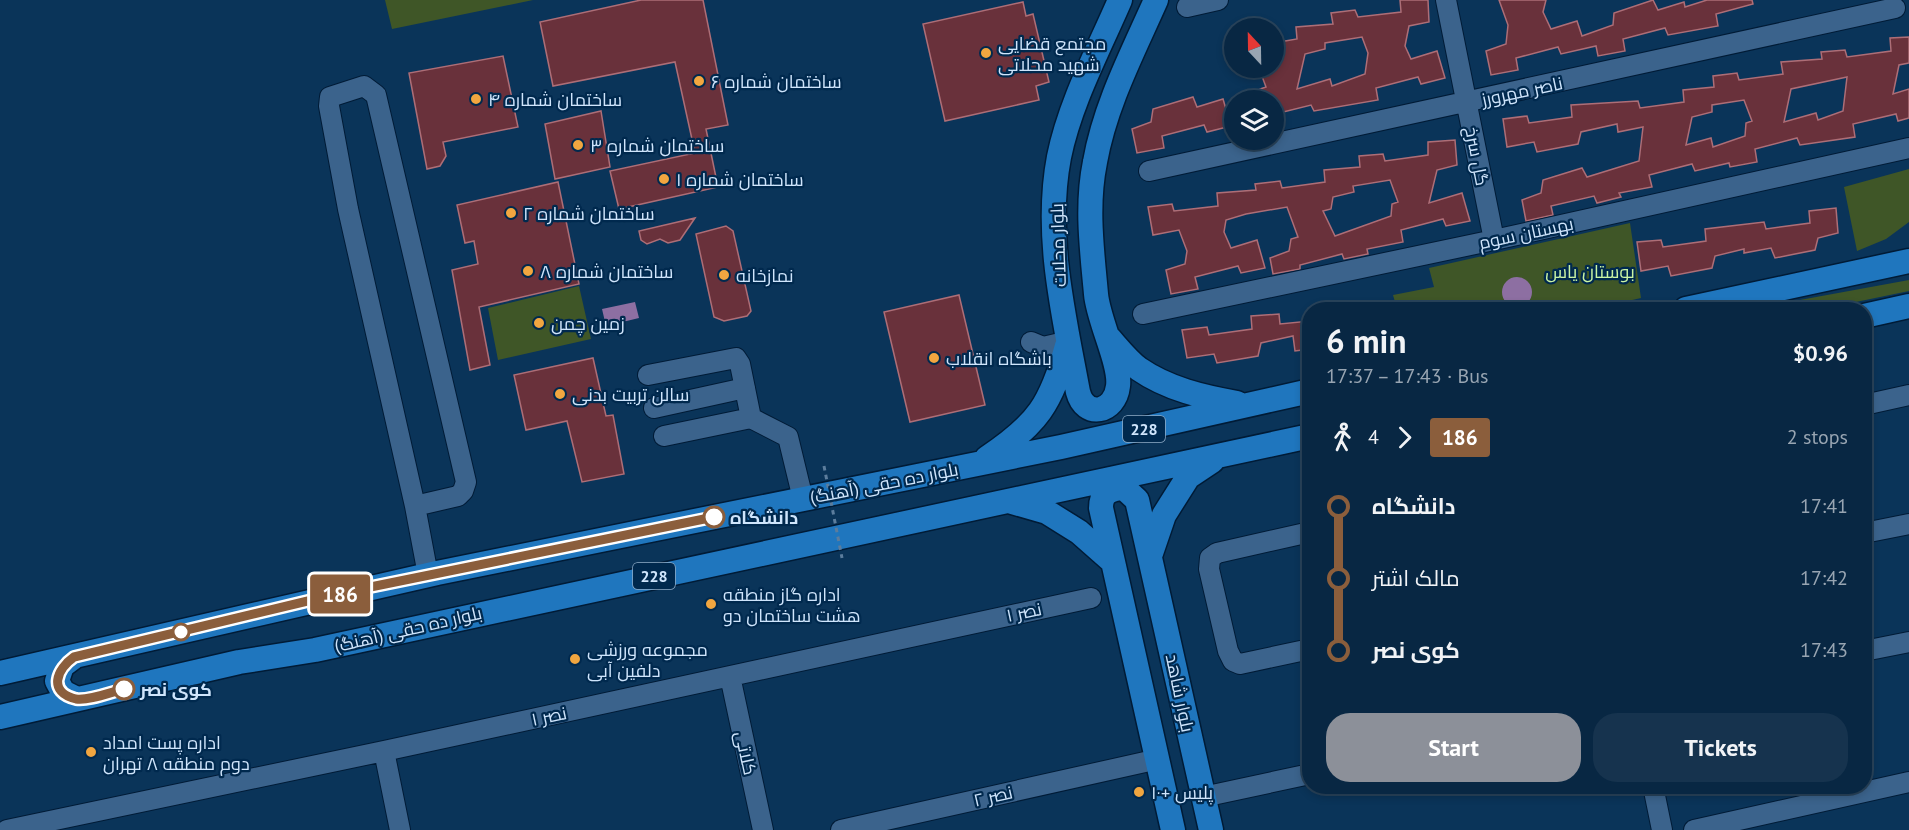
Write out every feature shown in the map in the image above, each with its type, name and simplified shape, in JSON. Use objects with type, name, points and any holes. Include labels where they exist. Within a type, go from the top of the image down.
[{"type":"main road","name":"بلوار محلات","points":[[977,464],[1014,440],[1048,403],[1069,341],[1059,286],[1054,221],[1059,157],[1080,93],[1120,0]]},
{"type":"main road","name":"بلوار محلات","points":[[1156,0],[1111,103],[1095,162],[1089,219],[1096,298],[1105,334],[1137,368],[1173,386],[1206,398],[1249,405]]},
{"type":"main road","points":[[1852,274],[1894,259],[1909,248]]},
{"type":"main road","points":[[1719,302],[1909,261]]},
{"type":"main road","points":[[1872,314],[1909,306]]},
{"type":"main road","points":[[1872,314],[1909,313]]},
{"type":"main road","points":[[1069,341],[1080,400],[1089,407],[1101,410],[1112,405],[1117,397],[1119,380],[1105,334]]},
{"type":"main road","name":"بلوار ده حقی (آهنگ)","points":[[6,670],[74,657],[428,575],[977,464],[1302,393]]},
{"type":"main road","name":"بلوار ده حقی (آهنگ)","points":[[0,717],[1302,438]]},
{"type":"main road","points":[[1150,556],[1164,515],[1188,477],[1223,455]]},
{"type":"main road","name":"بلوار شاهد","points":[[1173,830],[1101,508],[1101,498],[1107,491],[1116,488],[1124,488],[1137,500],[1210,830]]},
{"type":"main road","points":[[1007,501],[1047,512],[1079,532],[1113,562]]},
{"type":"main road","points":[[74,657],[62,666],[57,681],[63,692],[78,699]]},
{"type":"street","points":[[1187,7],[1218,0]]},
{"type":"street","name":"گل سرخ","points":[[1446,0],[1494,240]]},
{"type":"street","name":"ناصر مهرورز","points":[[1149,171],[1895,8]]},
{"type":"street","points":[[415,506],[458,496],[463,491],[466,482],[376,95],[364,86],[334,93],[330,97],[329,105],[348,209],[415,506],[428,575]]},
{"type":"street","name":"بهستان سوم","points":[[1143,314],[1494,240],[1909,148]]},
{"type":"street","points":[[1031,342],[1043,347],[1069,341]]},
{"type":"street","points":[[648,375],[732,357],[740,364],[751,418]]},
{"type":"street","points":[[654,408],[745,388]]},
{"type":"street","points":[[1872,403],[1909,395]]},
{"type":"street","points":[[664,436],[751,418],[788,437],[803,499]]},
{"type":"street","points":[[1872,531],[1909,524]]},
{"type":"street","points":[[1302,534],[1217,553],[1210,558],[1209,569],[1228,651],[1233,661],[1240,664],[1302,651]]},
{"type":"street","name":"نصر ۱","points":[[7,830],[384,752],[1091,598]]},
{"type":"street","points":[[1872,649],[1909,642]]},
{"type":"street","name":"کلاتی","points":[[730,676],[763,830]]},
{"type":"street","points":[[384,752],[400,830]]},
{"type":"street","name":"نصر ۲","points":[[841,830],[1145,762]]},
{"type":"street","points":[[1203,797],[1302,776]]},
{"type":"street","points":[[1872,790],[1909,782]]},
{"type":"street","points":[[1655,794],[1662,830]]},
{"type":"street","points":[[1694,830],[1855,794]]},
{"type":"path","points":[[825,466],[842,558]]},
{"type":"green space","points":[[385,0],[533,0],[392,29]]},
{"type":"green space","points":[[1909,169],[1909,222],[1886,239],[1857,251],[1844,187]]},
{"type":"green space","name":"بوستان یاس","points":[[1630,223],[1641,298],[1624,302],[1395,302],[1393,295],[1434,287],[1429,268]]},
{"type":"green space","points":[[1909,280],[1909,291],[1856,302],[1788,302]]},
{"type":"green space","name":"زمین چمن","points":[[579,286],[591,339],[498,360],[488,308]]},
{"type":"shaded area","points":[[1511,278],[1523,278],[1531,286],[1532,292],[1529,302],[1505,302],[1503,298],[1503,286]]},
{"type":"shaded area","points":[[635,302],[639,318],[606,326],[602,309]]},
{"type":"building","points":[[641,0],[703,0],[728,125],[706,129],[718,187],[619,209],[610,171],[695,153],[675,62],[553,86],[540,22]]},
{"type":"building","points":[[1400,0],[1428,0],[1429,22],[1409,26],[1405,46],[1411,59],[1437,51],[1445,78],[1421,84],[1418,77],[1376,88],[1378,100],[1314,111],[1311,105],[1284,112],[1284,90],[1260,90],[1266,87],[1263,78],[1284,78],[1284,41],[1297,39],[1296,27],[1333,24],[1331,13],[1355,10],[1358,17],[1401,12]],"holes":[[[1362,37],[1368,53],[1365,74],[1332,86],[1330,79],[1297,89],[1305,54],[1325,49],[1325,43]]]},
{"type":"building","points":[[1499,0],[1546,0],[1543,12],[1551,29],[1577,21],[1582,36],[1613,25],[1614,13],[1653,0],[1658,10],[1684,2],[1685,7],[1707,0],[1752,0],[1753,4],[1716,14],[1718,26],[1668,35],[1665,28],[1623,39],[1625,51],[1598,56],[1596,46],[1561,54],[1558,47],[1516,58],[1518,70],[1491,75],[1486,51],[1506,44],[1508,25]]},
{"type":"building","name":"مجتمع قضایی شهید محلاتی","points":[[1023,2],[1026,16],[1033,14],[1049,82],[1036,86],[1039,100],[945,121],[923,24]]},
{"type":"building","points":[[1909,37],[1909,63],[1899,65],[1893,94],[1909,89],[1909,118],[1898,121],[1896,114],[1853,124],[1855,137],[1800,145],[1797,138],[1755,149],[1757,162],[1730,167],[1729,163],[1695,171],[1692,164],[1649,175],[1652,187],[1619,193],[1621,197],[1597,203],[1594,196],[1551,206],[1553,215],[1526,221],[1522,200],[1541,193],[1543,180],[1582,168],[1587,177],[1639,161],[1643,127],[1618,132],[1617,124],[1581,132],[1578,144],[1537,152],[1534,142],[1507,147],[1503,119],[1527,116],[1529,123],[1572,117],[1571,105],[1638,101],[1640,108],[1684,102],[1683,90],[1714,87],[1713,76],[1737,73],[1739,80],[1783,74],[1781,62],[1822,59],[1821,52],[1845,50],[1847,57],[1891,51],[1890,38]],"holes":[[[1847,77],[1843,111],[1818,120],[1816,113],[1784,122],[1791,89]],[[1744,100],[1752,121],[1746,123],[1745,136],[1713,147],[1711,138],[1686,145],[1692,117],[1712,112],[1712,105]]]},
{"type":"building","name":"ساختمان شماره ۴","points":[[503,56],[518,127],[443,142],[446,156],[440,166],[427,169],[409,73]]},
{"type":"building","points":[[1193,97],[1197,107],[1223,99],[1224,128],[1207,132],[1204,125],[1162,136],[1164,148],[1137,153],[1132,129],[1151,122],[1153,109]]},
{"type":"building","name":"ساختمان شماره ۳","points":[[601,111],[610,167],[555,179],[545,124]]},
{"type":"building","points":[[1455,140],[1457,165],[1437,170],[1429,203],[1462,193],[1470,221],[1446,226],[1443,219],[1401,230],[1403,242],[1367,249],[1368,254],[1344,259],[1342,254],[1300,265],[1300,269],[1273,274],[1270,258],[1289,251],[1291,239],[1298,237],[1287,207],[1246,214],[1226,220],[1224,232],[1231,248],[1257,240],[1265,268],[1241,273],[1238,266],[1195,277],[1198,289],[1171,294],[1166,270],[1185,264],[1187,251],[1179,230],[1153,235],[1148,207],[1172,204],[1174,211],[1218,206],[1217,193],[1256,190],[1255,184],[1280,181],[1282,188],[1325,182],[1324,170],[1360,167],[1359,156],[1383,154],[1385,161],[1428,155],[1428,142]],"holes":[[[1390,180],[1398,202],[1392,204],[1391,216],[1335,236],[1323,211],[1331,209],[1333,197],[1354,192],[1353,186]]]},
{"type":"building","points":[[558,182],[579,284],[479,307],[490,365],[470,370],[452,270],[478,264],[474,241],[465,243],[457,205]]},
{"type":"building","points":[[1836,208],[1838,233],[1818,238],[1815,250],[1775,258],[1771,248],[1744,253],[1744,249],[1715,256],[1712,268],[1671,276],[1668,266],[1641,271],[1637,242],[1661,240],[1663,247],[1706,241],[1705,229],[1764,222],[1766,229],[1810,223],[1809,211]]},
{"type":"building","points":[[695,218],[680,240],[668,243],[660,239],[647,244],[641,240],[639,231]]},
{"type":"building","name":"نمازخانه","points":[[726,226],[733,231],[751,311],[747,316],[724,321],[714,317],[696,234]]},
{"type":"building","name":"باشگاه انقلاب","points":[[959,295],[985,405],[910,422],[884,312]]},
{"type":"building","points":[[1279,314],[1280,324],[1302,322],[1302,350],[1295,351],[1293,336],[1261,343],[1258,356],[1217,363],[1214,354],[1187,358],[1182,330],[1207,327],[1209,335],[1252,329],[1251,316]]},
{"type":"building","name":"سالن تربیت بدنی","points":[[593,358],[606,416],[613,415],[624,474],[582,482],[567,421],[526,430],[514,375]]},
{"type":"bus line","name":"186","points":[[124,689],[78,699],[63,692],[57,681],[58,674],[62,666],[74,657],[341,593],[714,517]]},
{"type":"place","name":"مجتمع قضایی شهید محلاتی","points":[[986,53]]},
{"type":"place","name":"ساختمان شماره ۶","points":[[699,81]]},
{"type":"place","name":"ساختمان شماره ۴","points":[[476,99]]},
{"type":"place","name":"ساختمان شماره ۳","points":[[578,145]]},
{"type":"place","name":"ساختمان شماره ۱","points":[[664,179]]},
{"type":"place","name":"ساختمان شماره ۲","points":[[511,213]]},
{"type":"place","name":"ساختمان شماره ۸","points":[[528,271]]},
{"type":"place","name":"نمازخانه","points":[[724,275]]},
{"type":"place","name":"زمین چمن","points":[[539,323]]},
{"type":"place","name":"باشگاه انقلاب","points":[[934,358]]},
{"type":"place","name":"سالن تربیت بدنی","points":[[560,394]]},
{"type":"place","name":"دانشگاه","points":[[714,517]]},
{"type":"place","name":"اداره گاز منطقه هشت ساختمان دو","points":[[711,604]]},
{"type":"place","name":"مجموعه ورزشی دلفین آبی","points":[[575,659]]},
{"type":"place","name":"کوی نصر","points":[[124,689]]},
{"type":"place","name":"اداره پست امداد دوم منطقه ۸ تهران","points":[[91,752]]},
{"type":"place","name":"پلیس +۱۰","points":[[1139,792]]}]
